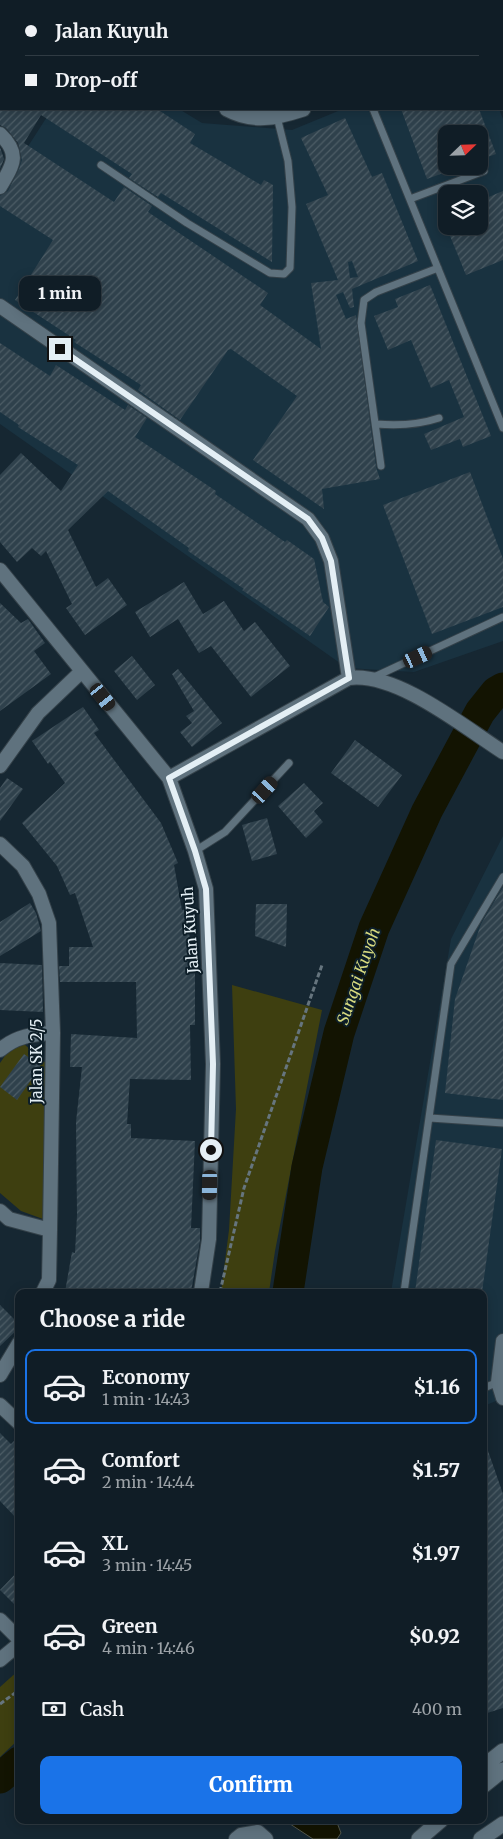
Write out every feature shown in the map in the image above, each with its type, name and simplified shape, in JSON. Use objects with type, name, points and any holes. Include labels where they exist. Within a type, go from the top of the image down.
[{"type":"street","points":[[230,110],[257,119],[277,117],[299,110]]},
{"type":"street","points":[[0,134],[8,142],[14,153],[12,167],[0,187]]},
{"type":"street","points":[[0,306],[308,519],[322,538],[331,561],[349,678]]},
{"type":"street","name":"Jalan Kuyuh","points":[[0,570],[169,778],[195,851],[206,889],[213,1064],[209,1239],[201,1289]]},
{"type":"street","points":[[0,766],[38,713],[82,671]]},
{"type":"street","points":[[169,778],[349,678],[370,679],[409,691],[503,752]]},
{"type":"street","name":"Jalan SK 2/5","points":[[0,844],[23,866],[39,894],[49,923],[53,1033],[49,1280],[45,1289]]},
{"type":"street","points":[[0,1050],[8,1042],[29,1034],[53,1033]]},
{"type":"street","points":[[0,1211],[9,1219],[30,1227],[50,1230]]},
{"type":"street","points":[[503,1341],[500,1381],[503,1398]]},
{"type":"street","points":[[0,1375],[15,1351]]},
{"type":"street","points":[[0,1406],[15,1419]]},
{"type":"street","points":[[0,1620],[15,1635]]},
{"type":"street","points":[[0,1660],[15,1647]]},
{"type":"street","points":[[487,1764],[503,1751]]},
{"type":"street","points":[[487,1783],[503,1770]]},
{"type":"street","points":[[414,1839],[423,1824]]},
{"type":"street","points":[[419,1839],[436,1824]]},
{"type":"street","points":[[481,1839],[503,1824]]},
{"type":"street","points":[[236,1839],[241,1835],[258,1832],[266,1839]]},
{"type":"lane","points":[[373,110],[503,428]]},
{"type":"lane","points":[[101,165],[187,223],[270,274],[284,274],[290,268],[292,207],[288,162],[277,117]]},
{"type":"lane","points":[[410,199],[473,175]]},
{"type":"lane","points":[[381,466],[362,323],[364,300],[376,292],[438,268]]},
{"type":"lane","points":[[376,424],[423,424],[439,418]]},
{"type":"lane","points":[[370,679],[503,617]]},
{"type":"lane","points":[[195,851],[225,832],[289,763]]},
{"type":"lane","points":[[404,1289],[451,964],[503,877]]},
{"type":"lane","points":[[430,1118],[503,1123]]},
{"type":"lane","points":[[487,1387],[500,1381]]},
{"type":"path","points":[[221,1289],[244,1188],[322,965]]},
{"type":"path","points":[[0,1704],[15,1693]]},
{"type":"shaded area","points":[[51,110],[181,110],[202,123],[292,130],[341,110],[499,110],[503,119],[503,641],[414,672],[347,668],[0,424],[0,190]]},
{"type":"shaded area","points":[[503,836],[503,1398],[487,1405],[487,1289],[392,1289],[451,939]]},
{"type":"shaded area","points":[[232,985],[322,1010],[275,1251],[269,1289],[221,1289],[229,1230],[236,1109]]},
{"type":"shaded area","points":[[24,1044],[47,1064],[43,1219],[21,1211],[0,1193],[0,1063],[9,1050]]},
{"type":"shaded area","points":[[15,1674],[15,1743],[0,1757],[0,1687]]},
{"type":"shaded area","points":[[290,1824],[338,1824],[341,1833],[337,1839],[313,1839]]},
{"type":"building","points":[[0,110],[159,110],[195,134],[190,143],[261,185],[264,180],[273,185],[272,262],[161,193],[158,197],[129,178],[132,174],[41,115],[24,143],[114,202],[124,187],[152,206],[148,212],[268,293],[260,305],[321,349],[311,283],[338,280],[306,204],[328,195],[301,138],[345,118],[372,177],[382,173],[418,261],[352,289],[354,307],[350,308],[343,292],[336,295],[346,319],[356,315],[376,467],[380,479],[322,489],[324,509],[253,460],[297,396],[231,349],[228,350],[180,420],[138,390],[141,385],[74,342],[76,340],[15,300],[53,240],[0,206],[0,196],[8,191],[22,160],[18,143],[6,128],[0,125]],"holes":[[[352,261],[358,277],[350,278],[348,262]]]},
{"type":"building","points":[[401,110],[479,110],[485,125],[438,125],[438,175],[427,179]]},
{"type":"building","points":[[488,133],[496,154],[488,157]]},
{"type":"building","points":[[0,147],[4,159],[0,169]]},
{"type":"building","points":[[503,191],[503,260],[466,275],[450,235],[488,235],[488,197]]},
{"type":"building","points":[[430,285],[491,436],[463,447],[460,439],[431,450],[424,434],[464,417],[449,380],[431,388],[411,340],[388,350],[374,316],[398,307],[395,299]]},
{"type":"building","points":[[0,343],[50,376],[56,365],[125,410],[128,405],[147,418],[135,437],[216,491],[215,494],[285,542],[287,540],[314,559],[323,602],[329,607],[310,636],[242,590],[244,589],[188,551],[189,548],[108,491],[68,530],[96,587],[108,578],[127,605],[85,635],[66,608],[72,604],[46,551],[41,556],[32,548],[17,562],[0,542],[0,475],[21,453],[61,491],[78,465],[18,427],[19,425],[0,412]]},
{"type":"building","points":[[470,472],[503,559],[503,607],[432,634],[383,505]]},
{"type":"building","points":[[184,582],[203,614],[224,601],[244,631],[255,622],[290,666],[251,697],[211,646],[199,653],[178,619],[150,637],[135,612]]},
{"type":"building","points":[[0,603],[21,623],[28,619],[45,643],[34,651],[51,674],[0,711]]},
{"type":"building","points":[[132,656],[155,685],[137,700],[114,671]]},
{"type":"building","points":[[178,669],[222,723],[192,747],[180,732],[192,723],[186,716],[194,711],[172,674]]},
{"type":"building","points":[[83,707],[99,730],[94,733],[161,823],[178,863],[174,865],[182,910],[185,909],[192,951],[195,950],[195,1025],[190,1025],[191,1080],[130,1079],[127,1124],[131,1124],[131,1138],[195,1141],[191,1228],[200,1228],[200,1241],[192,1289],[66,1289],[72,1252],[75,1253],[77,1215],[76,1122],[82,1067],[70,1067],[71,1034],[137,1038],[136,982],[60,982],[59,966],[69,966],[69,947],[93,947],[75,893],[70,895],[57,866],[22,823],[65,783],[50,762],[48,764],[32,741]]},
{"type":"building","points":[[355,740],[402,775],[378,807],[331,773]]},
{"type":"building","points":[[7,778],[23,789],[0,821],[0,788]]},
{"type":"building","points":[[304,783],[323,803],[314,811],[323,822],[306,838],[278,806]]},
{"type":"building","points":[[267,818],[277,854],[252,861],[242,825]]},
{"type":"building","points":[[503,887],[503,1100],[445,1093],[455,999],[481,924]]},
{"type":"building","points":[[30,903],[36,913],[41,931],[0,956],[0,922]]},
{"type":"building","points":[[256,904],[287,904],[286,947],[255,936]]},
{"type":"building","points":[[0,963],[42,965],[43,1012],[0,1010]]},
{"type":"building","points":[[24,1054],[41,1066],[17,1100],[0,1087]]},
{"type":"building","points":[[436,1140],[502,1149],[482,1289],[415,1289]]},
{"type":"building","points":[[0,1305],[15,1320],[15,1332],[0,1346]]},
{"type":"building","points":[[0,1433],[11,1444],[15,1440],[15,1517],[0,1501]]},
{"type":"building","points":[[487,1448],[503,1494],[503,1708],[487,1713]]},
{"type":"building","points":[[15,1574],[15,1605],[0,1590]]},
{"type":"waterway","name":"Sungai Kuyoh","points":[[288,1289],[307,1167],[339,1033],[374,928],[427,811],[480,712],[496,692],[503,688]]},
{"type":"waterway","name":"Sungai Kuyoh","points":[[0,1778],[15,1765]]},
{"type":"route","points":[[60,349],[308,519],[322,538],[331,561],[349,678],[169,778],[195,851],[206,889],[213,1064],[211,1150]]}]
